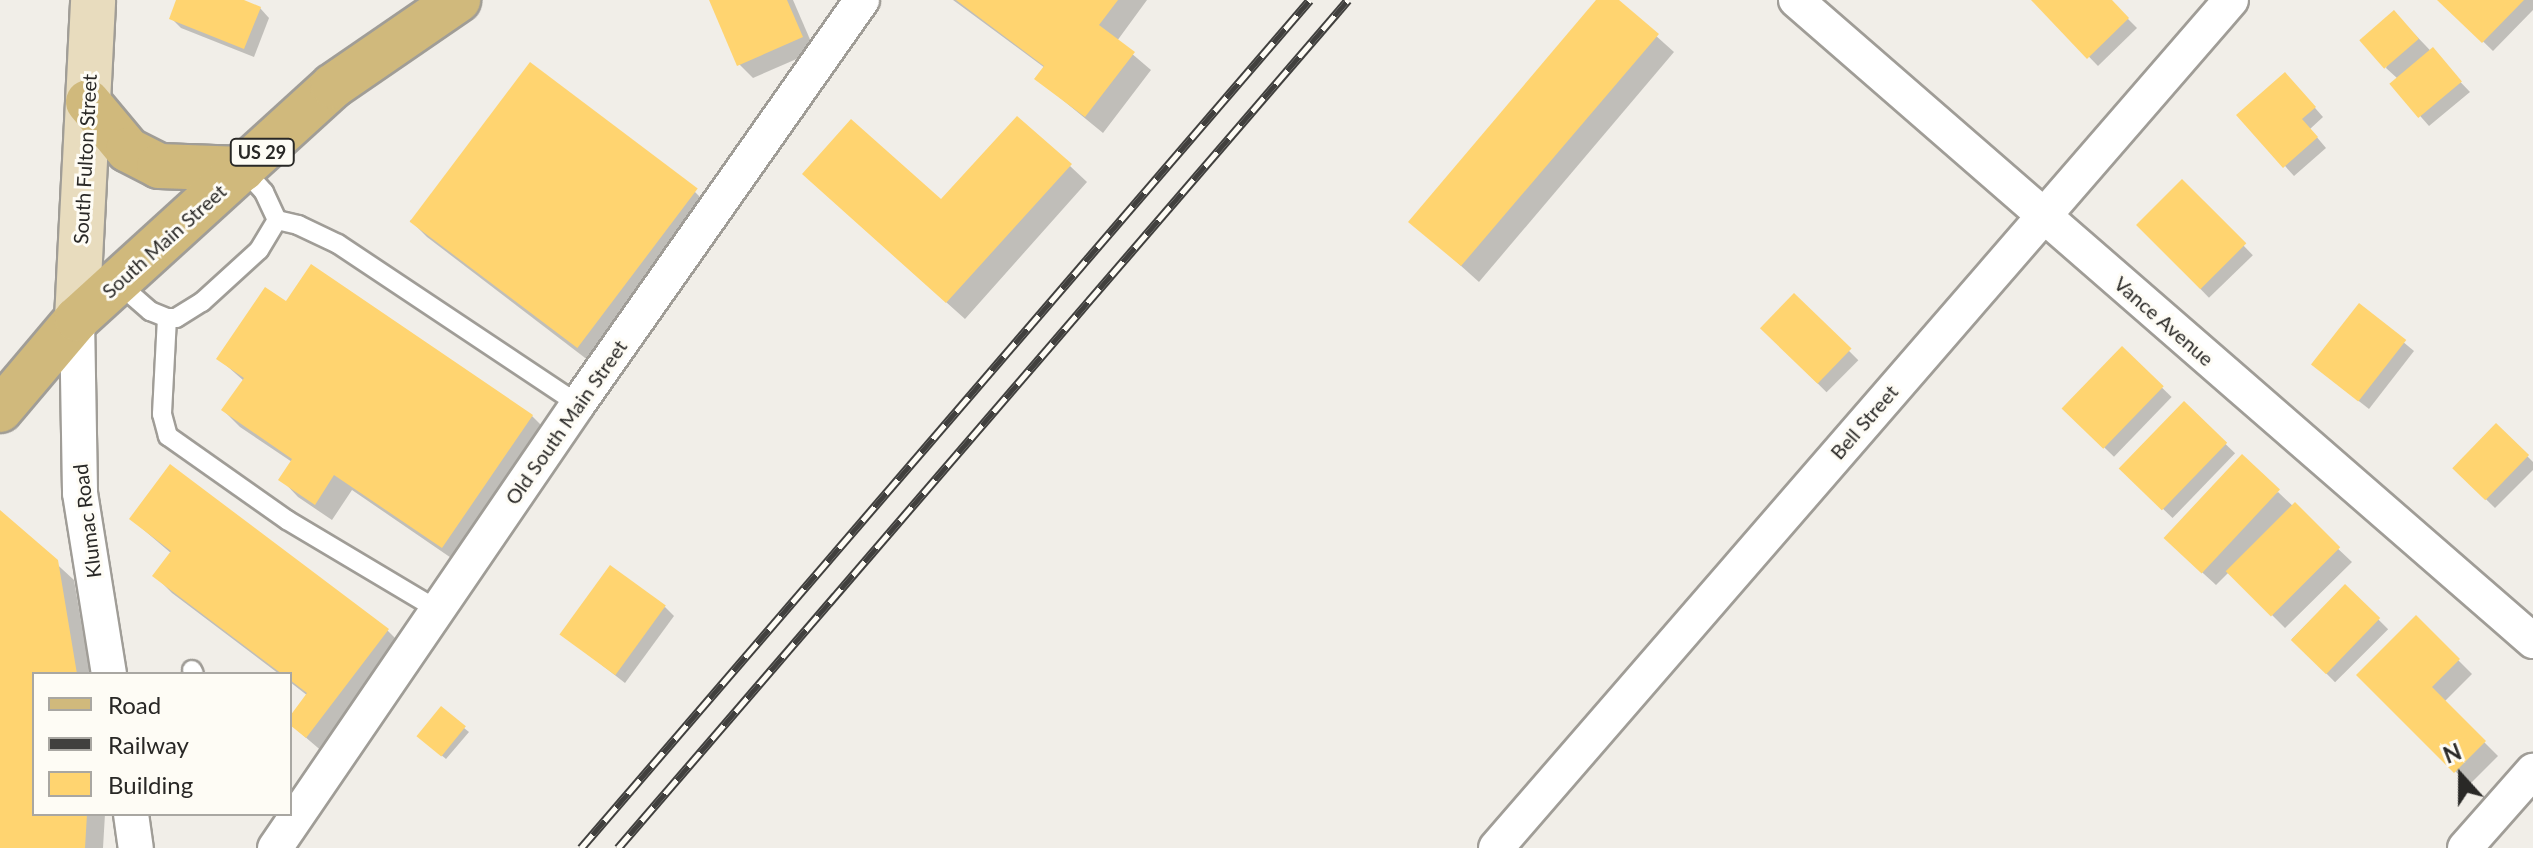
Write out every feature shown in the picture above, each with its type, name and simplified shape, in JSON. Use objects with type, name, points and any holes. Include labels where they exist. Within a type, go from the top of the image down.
[{"type":"main road","name":"South Main Street","points":[[0,410],[77,319],[333,86],[458,0]]},
{"type":"main road","points":[[88,102],[128,150],[159,166],[243,169]]},
{"type":"street","name":"South Fulton Street","points":[[77,319],[93,0]]},
{"type":"street","name":"Old South Main Street","points":[[275,848],[578,404],[862,0]]},
{"type":"street","name":"Vance Avenue","points":[[1796,0],[2533,641]]},
{"type":"street","name":"Bell Street","points":[[1496,846],[2231,0]]},
{"type":"street","name":"Klumac Road","points":[[77,319],[80,493],[109,672]]},
{"type":"street","points":[[2465,848],[2533,771]]},
{"type":"street","points":[[131,816],[136,848]]},
{"type":"lane","points":[[243,169],[264,192],[277,220]]},
{"type":"lane","points":[[277,220],[298,225],[338,244],[578,404]]},
{"type":"lane","points":[[118,283],[150,311],[167,318],[189,312],[259,250],[277,220]]},
{"type":"lane","points":[[167,318],[162,414],[168,436],[287,520],[438,610]]},
{"type":"building","points":[[176,0],[244,0],[261,7],[244,49],[169,19]]},
{"type":"building","points":[[709,0],[787,0],[803,37],[737,66]]},
{"type":"building","points":[[956,0],[1118,0],[1099,25],[1135,52],[1085,117],[1034,79],[1044,66]]},
{"type":"building","points":[[1596,0],[1619,0],[1659,34],[1461,266],[1408,222]]},
{"type":"building","points":[[2031,0],[2112,0],[2129,18],[2087,59]]},
{"type":"building","points":[[2437,0],[2524,0],[2482,43]]},
{"type":"building","points":[[2394,10],[2419,39],[2384,69],[2359,40]]},
{"type":"building","points":[[2433,47],[2462,81],[2418,118],[2389,84]]},
{"type":"building","points":[[530,62],[698,188],[577,348],[410,222]]},
{"type":"building","points":[[2285,72],[2316,107],[2302,119],[2318,137],[2283,168],[2236,115]]},
{"type":"building","points":[[1017,116],[1072,164],[946,303],[802,174],[851,119],[941,199]]},
{"type":"building","points":[[2182,179],[2246,243],[2200,289],[2136,225]]},
{"type":"building","points":[[311,264],[533,415],[442,548],[334,475],[315,505],[278,480],[292,459],[221,410],[244,378],[216,359],[265,287],[286,301]]},
{"type":"building","points":[[1794,293],[1852,349],[1818,384],[1760,328]]},
{"type":"building","points":[[2359,303],[2406,340],[2358,401],[2311,364]]},
{"type":"building","points":[[2122,346],[2164,386],[2103,449],[2062,409]]},
{"type":"building","points":[[2184,401],[2227,443],[2162,510],[2119,469]]},
{"type":"building","points":[[2496,423],[2529,455],[2485,500],[2452,468]]},
{"type":"building","points":[[2242,454],[2280,489],[2202,574],[2164,538]]},
{"type":"building","points":[[170,464],[389,629],[306,738],[292,727],[292,713],[307,693],[292,682],[292,672],[279,672],[152,576],[171,551],[129,519]]},
{"type":"building","points":[[2295,502],[2340,547],[2271,617],[2226,571]]},
{"type":"building","points":[[0,510],[58,560],[77,672],[32,672],[32,816],[87,816],[85,848],[0,848]]},
{"type":"building","points":[[610,565],[666,606],[615,675],[559,635]]},
{"type":"building","points":[[2345,584],[2380,618],[2326,674],[2291,640]]},
{"type":"building","points":[[2416,615],[2460,659],[2432,687],[2486,741],[2454,773],[2356,675]]},
{"type":"building","points":[[441,706],[466,726],[441,756],[416,736]]},
{"type":"railway","points":[[581,848],[1310,0]]},
{"type":"railway","points":[[618,848],[1348,0]]}]
